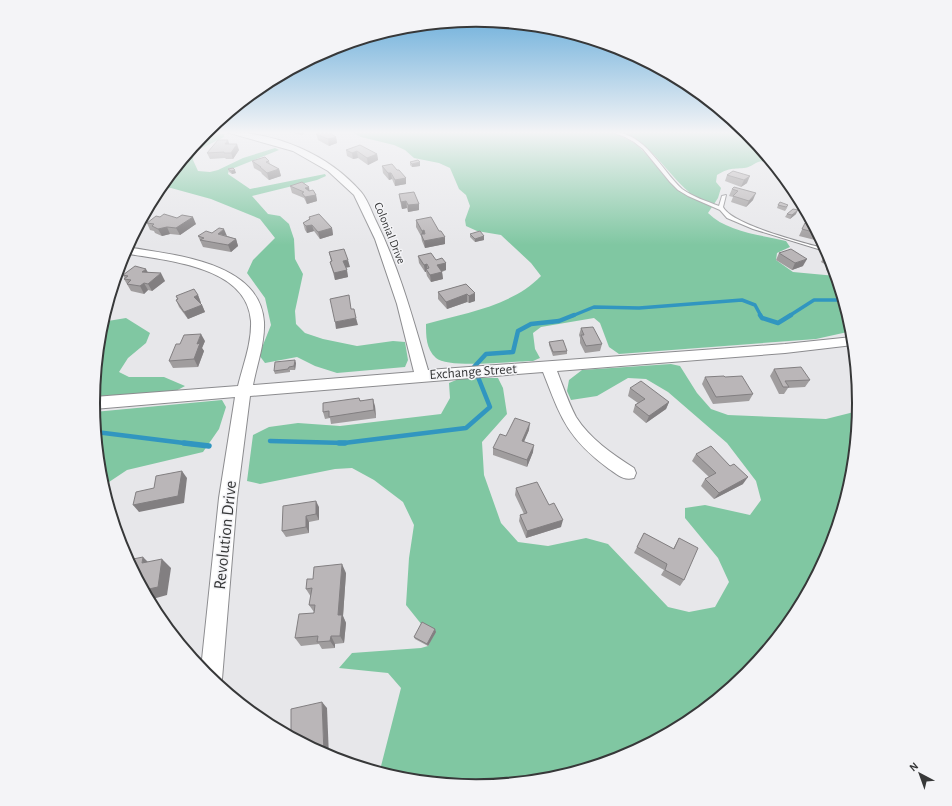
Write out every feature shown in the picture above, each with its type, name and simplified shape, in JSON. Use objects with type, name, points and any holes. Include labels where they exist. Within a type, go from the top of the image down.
[{"type":"street","name":"Colonial Drive","points":[[332,170],[358,194],[380,238],[403,304],[422,376]]},
{"type":"street","name":"Revolution Drive","points":[[132,252],[213,268],[228,276],[242,288],[251,300],[257,314],[256,336],[244,392],[224,528],[212,671]]},
{"type":"street","name":"Exchange Street","points":[[100,402],[829,345],[847,342]]},
{"type":"street","points":[[548,367],[566,413],[576,431],[612,462],[628,473]]},
{"type":"lane","points":[[663,170],[682,191],[722,209],[729,217],[740,223],[818,248]]},
{"type":"lane","points":[[722,209],[721,201],[724,196]]},
{"type":"green space","points":[[181,170],[197,170],[198,171],[210,172],[219,170],[230,170],[228,174],[250,189],[325,174],[326,176],[317,180],[252,196],[268,214],[280,216],[289,224],[294,239],[295,259],[303,274],[295,311],[296,324],[305,333],[323,339],[357,346],[393,341],[405,342],[408,360],[405,367],[337,373],[315,366],[297,357],[265,363],[259,355],[271,325],[265,298],[247,273],[253,260],[275,238],[260,219],[211,199],[167,188]]},
{"type":"green space","points":[[451,170],[660,170],[672,184],[686,195],[689,192],[668,170],[728,170],[717,175],[716,182],[721,188],[718,198],[708,213],[725,225],[734,229],[786,241],[790,247],[777,253],[776,260],[793,272],[829,275],[845,332],[816,339],[619,354],[609,347],[600,323],[594,318],[541,327],[533,333],[535,349],[540,358],[533,361],[467,364],[443,361],[436,358],[430,351],[428,346],[426,324],[472,312],[502,301],[516,295],[541,276],[531,263],[501,235],[477,231],[466,226],[465,220],[470,206],[466,195],[459,189]]},
{"type":"green space","points":[[126,318],[150,333],[146,343],[128,358],[119,372],[129,377],[164,377],[185,386],[174,392],[100,398],[103,354],[109,321]]},
{"type":"green space","points":[[671,364],[680,366],[697,393],[711,409],[728,415],[826,419],[852,413],[849,452],[839,500],[823,547],[802,591],[789,612],[759,651],[724,686],[685,716],[664,729],[620,750],[597,759],[549,772],[501,778],[476,779],[427,776],[381,766],[401,688],[388,673],[339,668],[352,653],[421,648],[428,646],[435,632],[422,625],[406,605],[409,558],[414,525],[403,502],[374,480],[352,468],[335,469],[260,484],[247,481],[253,435],[269,427],[298,423],[340,426],[441,414],[450,398],[449,383],[461,378],[498,378],[503,388],[507,414],[482,442],[484,475],[501,523],[518,542],[548,546],[586,538],[608,544],[668,607],[689,612],[715,607],[729,582],[718,558],[685,518],[685,508],[705,505],[750,515],[761,500],[756,481],[727,443],[668,392],[646,379],[628,378],[597,396],[571,400],[567,391],[569,380],[582,370]]},
{"type":"green space","points":[[222,400],[226,407],[219,429],[203,452],[127,470],[109,482],[103,452],[100,411]]},
{"type":"building","points":[[263,170],[277,170],[267,173]]},
{"type":"building","points":[[385,170],[399,170],[406,178],[395,180],[391,173],[388,173]]},
{"type":"building","points":[[733,171],[750,176],[744,180],[727,175]]},
{"type":"building","points":[[302,182],[309,187],[305,188],[309,191],[313,190],[316,195],[305,197],[302,193],[304,192],[290,186]]},
{"type":"building","points":[[734,187],[756,193],[749,201],[733,196],[738,191],[732,189]]},
{"type":"building","points":[[414,192],[419,204],[408,205],[406,201],[401,202],[399,194]]},
{"type":"building","points":[[780,202],[788,205],[786,207],[778,205]]},
{"type":"building","points":[[793,209],[798,210],[792,215],[787,214]]},
{"type":"building","points":[[164,214],[177,218],[182,215],[193,217],[176,228],[167,227],[158,229],[152,226],[154,224],[147,223],[156,216],[160,217]]},
{"type":"building","points":[[319,214],[332,228],[318,232],[312,225],[306,226],[303,223],[310,219],[309,217]]},
{"type":"building","points":[[431,217],[439,231],[441,231],[445,237],[424,241],[421,234],[425,234],[424,230],[422,231],[416,220]]},
{"type":"building","points":[[806,223],[810,231],[802,229]]},
{"type":"building","points":[[219,228],[224,229],[218,234],[236,239],[228,245],[200,240],[204,238],[198,236],[206,231],[212,233]]},
{"type":"building","points":[[480,231],[484,236],[475,239],[470,234]]},
{"type":"building","points":[[344,249],[348,260],[343,261],[347,270],[334,273],[330,262],[332,261],[329,252]]},
{"type":"building","points":[[791,249],[807,259],[795,263],[779,253]]},
{"type":"building","points":[[431,253],[436,260],[442,258],[446,263],[437,265],[442,272],[430,275],[426,269],[429,268],[427,264],[424,265],[418,256]]},
{"type":"building","points":[[135,266],[146,269],[142,272],[161,273],[148,284],[144,283],[140,286],[127,284],[131,280],[124,279],[128,276],[123,275]]},
{"type":"building","points":[[466,284],[475,293],[469,296],[467,294],[446,302],[438,292]]},
{"type":"building","points":[[194,289],[198,295],[194,297],[202,305],[184,312],[176,300],[178,299],[176,296]]},
{"type":"building","points":[[349,295],[351,309],[354,309],[356,318],[335,322],[330,299]]},
{"type":"building","points":[[593,327],[602,344],[586,346],[581,335],[584,335],[581,328]]},
{"type":"building","points":[[201,334],[197,344],[200,343],[194,359],[169,361],[176,344],[180,344],[184,335]]},
{"type":"building","points":[[563,340],[567,351],[553,352],[549,342]]},
{"type":"building","points":[[295,360],[294,366],[289,367],[288,369],[274,371],[275,362]]},
{"type":"building","points":[[801,367],[810,380],[785,381],[789,387],[783,387],[774,369]]},
{"type":"building","points":[[742,376],[753,394],[716,397],[705,377]]},
{"type":"building","points":[[641,381],[669,402],[649,416],[635,405],[645,399],[630,388]]},
{"type":"building","points":[[359,398],[360,401],[373,399],[374,410],[329,417],[329,411],[323,412],[323,403]]},
{"type":"building","points":[[515,418],[530,423],[522,441],[534,445],[527,460],[493,448],[500,434],[506,436]]},
{"type":"building","points":[[711,446],[730,466],[734,464],[748,477],[719,493],[705,479],[716,473],[696,454]]},
{"type":"building","points":[[182,471],[178,496],[133,505],[136,492],[154,488],[156,476]]},
{"type":"building","points":[[537,482],[549,505],[554,503],[563,520],[527,531],[520,515],[527,513],[516,488]]},
{"type":"building","points":[[316,501],[316,514],[306,516],[306,527],[282,531],[283,506]]},
{"type":"building","points":[[644,533],[674,549],[679,538],[698,548],[684,580],[665,570],[667,564],[637,547]]},
{"type":"building","points":[[143,557],[142,563],[162,559],[158,587],[149,589],[134,559]]},
{"type":"building","points":[[342,564],[338,615],[342,615],[340,636],[331,636],[330,641],[317,642],[318,636],[295,638],[299,614],[314,613],[315,605],[309,605],[312,588],[306,589],[307,579],[313,579],[314,567]]},
{"type":"building","points":[[422,622],[435,629],[427,644],[414,637]]},
{"type":"building","points":[[322,702],[324,746],[291,730],[291,709]]},
{"type":"waterway","points":[[572,316],[594,307],[639,308],[742,300],[755,305],[761,316]]},
{"type":"waterway","points":[[789,316],[814,300],[837,300]]},
{"type":"waterway","points":[[344,443],[466,428],[490,407],[474,367],[486,354],[513,352],[518,331],[531,324],[559,321],[574,315]]},
{"type":"waterway","points":[[760,315],[762,318],[778,323],[791,315]]},
{"type":"waterway","points":[[101,433],[184,443]]},
{"type":"waterway","points":[[270,441],[344,443]]},
{"type":"waterway","points":[[184,443],[209,446]]},
{"type":"waterway","points":[[184,443],[192,444]]},
{"type":"waterway","points":[[339,443],[344,443]]}]
